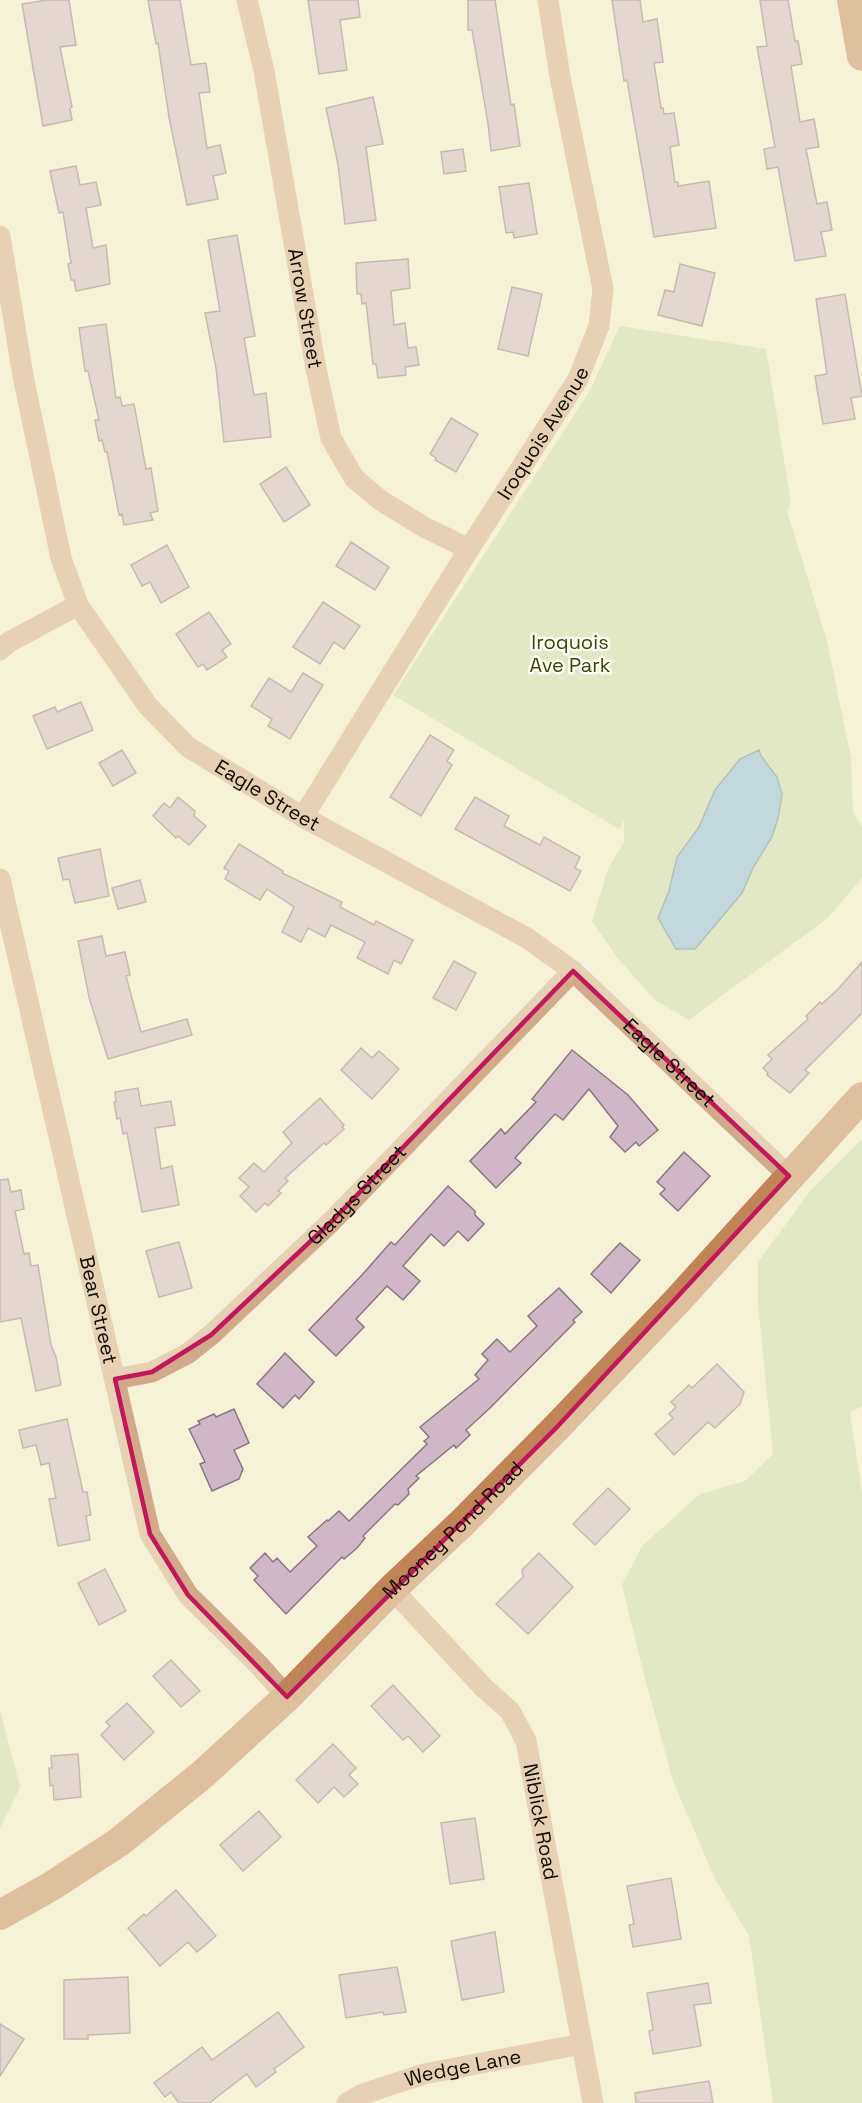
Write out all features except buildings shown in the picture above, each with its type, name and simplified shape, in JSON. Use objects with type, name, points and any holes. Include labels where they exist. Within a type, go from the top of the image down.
[{"type":"street","name":"Arrow Street","points":[[248,0],[264,71],[316,369],[331,438],[354,478],[380,500],[424,528],[469,549]]},
{"type":"street","name":"Iroquois Avenue","points":[[303,817],[469,549],[578,379],[599,326],[603,290],[560,76],[548,0]]},
{"type":"street","points":[[852,0],[862,56]]},
{"type":"street","name":"Eagle Street","points":[[0,236],[23,376],[61,558],[78,605],[148,706],[188,747],[303,817],[527,938],[573,971],[789,1176]]},
{"type":"street","points":[[0,651],[9,642],[78,605]]},
{"type":"street","name":"Bear Street","points":[[0,879],[150,1534],[189,1595],[259,1665],[287,1697]]},
{"type":"street","name":"Gladys Street","points":[[115,1379],[152,1372],[187,1354],[211,1335],[332,1221],[573,971]]},
{"type":"street","name":"Mooney Pond Road","points":[[0,1915],[50,1887],[118,1842],[203,1774],[287,1697],[392,1589],[461,1524],[678,1300],[862,1096]]},
{"type":"street","name":"Niblick Road","points":[[392,1589],[483,1688],[510,1711],[525,1741],[593,2103]]},
{"type":"street","name":"Wedge Lane","points":[[347,2103],[363,2094],[424,2074],[582,2044]]},
{"type":"highlighted area","points":[[573,971],[789,1176],[557,1427],[287,1697],[188,1595],[150,1534],[115,1379],[152,1372],[211,1335],[332,1221]]},
{"type":"green space","name":"Iroquois Ave Park","points":[[620,326],[766,349],[791,503],[787,511],[827,641],[851,758],[853,811],[862,827],[862,878],[828,918],[689,1020],[655,1000],[616,956],[592,921],[608,869],[624,842],[624,821],[619,829],[393,695],[589,392]]},
{"type":"green space","points":[[862,1139],[862,1406],[850,1413],[862,1492],[862,2103],[773,2103],[749,1936],[715,1879],[673,1781],[622,1585],[642,1546],[700,1494],[745,1481],[773,1454],[758,1304],[758,1262],[811,1190]]},
{"type":"green space","points":[[0,1710],[20,1787],[0,1828]]},
{"type":"water","points":[[759,750],[777,777],[782,794],[772,837],[754,866],[742,893],[695,949],[676,949],[658,918],[669,891],[677,857],[699,827],[715,790],[740,759]]}]
